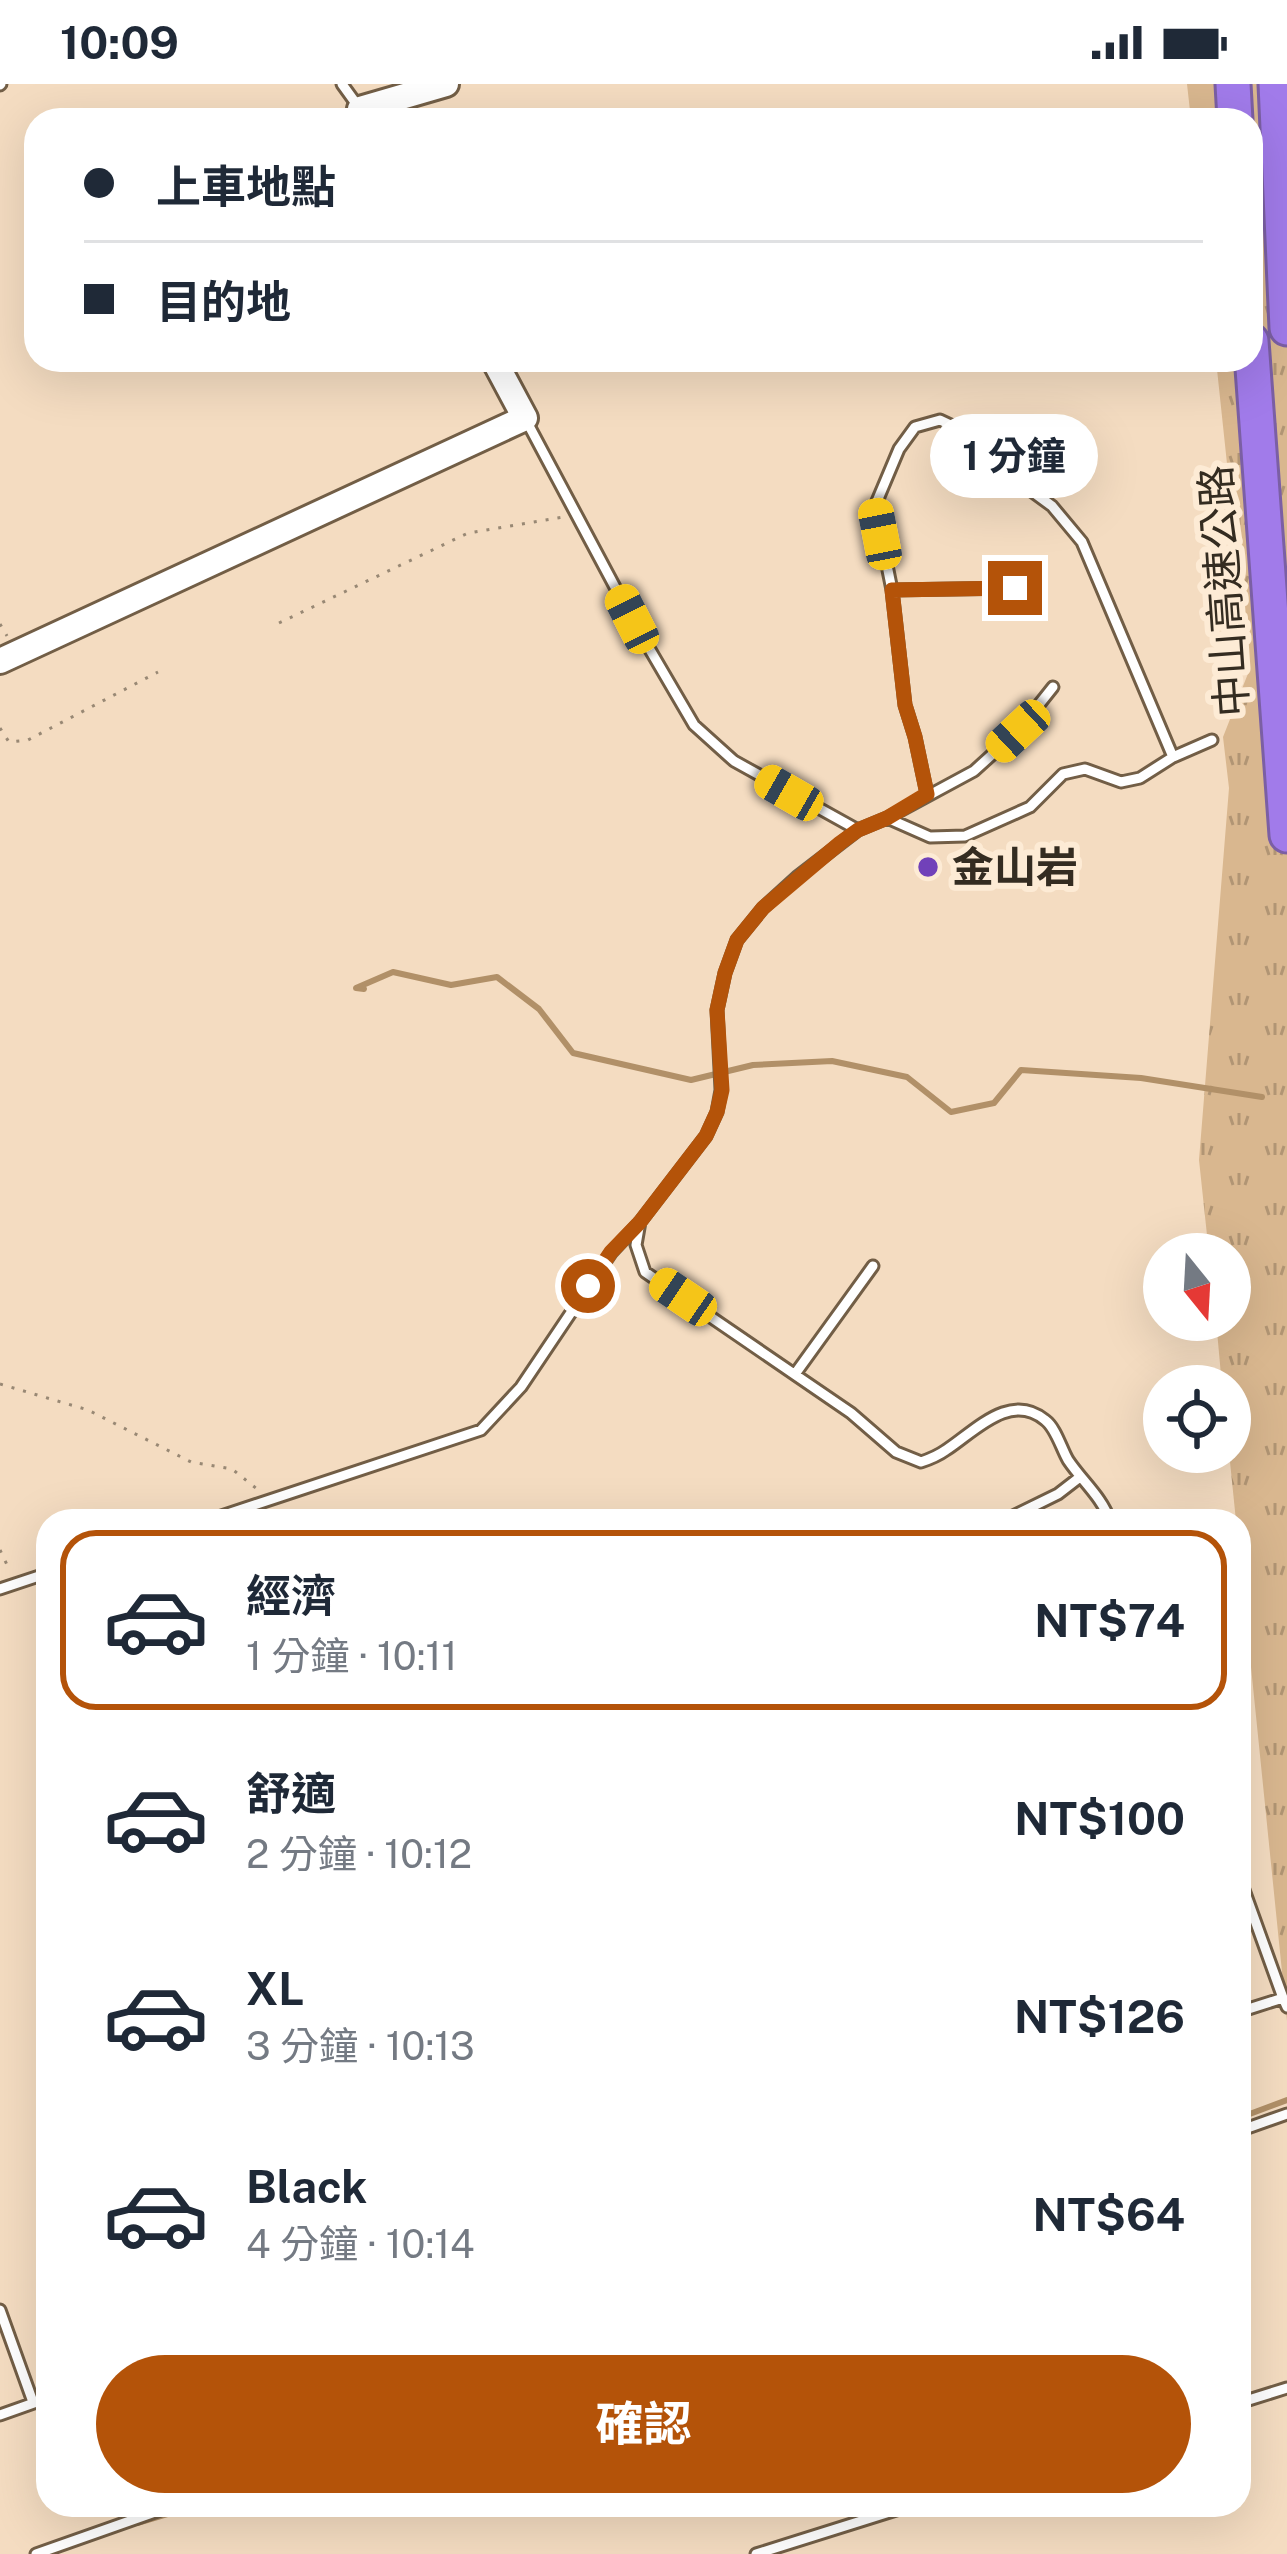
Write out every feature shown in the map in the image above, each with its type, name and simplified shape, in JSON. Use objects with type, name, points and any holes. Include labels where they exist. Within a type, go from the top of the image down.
[{"type":"highway","points":[[1276,84],[1287,328]]},
{"type":"highway","name":"中山高速公路","points":[[1253,372],[1287,835]]},
{"type":"street","points":[[380,108],[446,84]]},
{"type":"street","points":[[0,661],[524,418],[500,372]]},
{"type":"lane","points":[[524,418],[694,725],[734,761],[858,830]]},
{"type":"lane","points":[[927,794],[905,705],[892,590],[875,506],[899,449],[915,427],[940,420],[957,428],[974,449],[1052,506],[1082,542],[1173,757]]},
{"type":"lane","points":[[892,590],[1015,588]]},
{"type":"lane","points":[[243,1509],[481,1430],[520,1388],[611,1252],[706,1136],[722,1090],[717,1010],[737,940],[797,877],[858,830],[974,771],[1018,731],[1053,687]]},
{"type":"lane","points":[[887,818],[931,837],[965,836],[1030,807],[1063,774],[1084,769],[1121,782],[1140,778],[1212,740]]},
{"type":"lane","points":[[640,1222],[636,1245],[645,1272],[796,1374],[896,1452],[921,1462],[944,1452],[993,1415],[1034,1414],[1049,1421],[1079,1477],[1106,1509]]},
{"type":"lane","points":[[796,1374],[873,1266]]},
{"type":"lane","points":[[1028,1509],[1079,1477]]},
{"type":"lane","points":[[0,1589],[36,1577]]},
{"type":"lane","points":[[1251,1909],[1285,2002],[1251,2009]]},
{"type":"lane","points":[[1251,2127],[1287,2114]]},
{"type":"lane","points":[[0,2310],[33,2402]]},
{"type":"lane","points":[[1251,2399],[1287,2388]]},
{"type":"lane","points":[[0,2415],[36,2401]]},
{"type":"lane","points":[[36,2554],[141,2517]]},
{"type":"lane","points":[[756,2554],[873,2517]]},
{"type":"path","points":[[279,623],[468,533],[578,515]]},
{"type":"path","points":[[0,728],[9,742],[28,740],[158,672]]},
{"type":"path","points":[[0,1384],[88,1410],[191,1462],[232,1469],[281,1509]]},
{"type":"path","points":[[0,1550],[15,1584]]},
{"type":"green space","points":[[1187,84],[1287,84],[1287,2021],[1251,1667],[1251,1509],[1235,1509],[1231,1473],[1251,1473],[1251,1365],[1220,1365],[1218,1341],[1251,1341],[1251,1233],[1207,1233],[1199,1160],[1229,788],[1223,737],[1249,671],[1217,372],[1263,372],[1263,108],[1190,108]]},
{"type":"waterway","points":[[364,989],[356,988],[393,972],[451,985],[497,977],[539,1009],[573,1053],[691,1080],[753,1065],[832,1061],[907,1077],[951,1112],[994,1103],[1021,1070],[1141,1078],[1262,1097]]},
{"type":"waterway","points":[[1251,2114],[1287,2100]]},
{"type":"waterway","points":[[138,2523],[158,2517]]},
{"type":"place","name":"金山岩","points":[[928,867]]},
{"type":"route","points":[[588,1286],[706,1136],[717,1112],[722,1090],[717,1010],[737,940],[763,908],[840,843],[927,794],[905,705],[892,590],[1015,588]]}]
